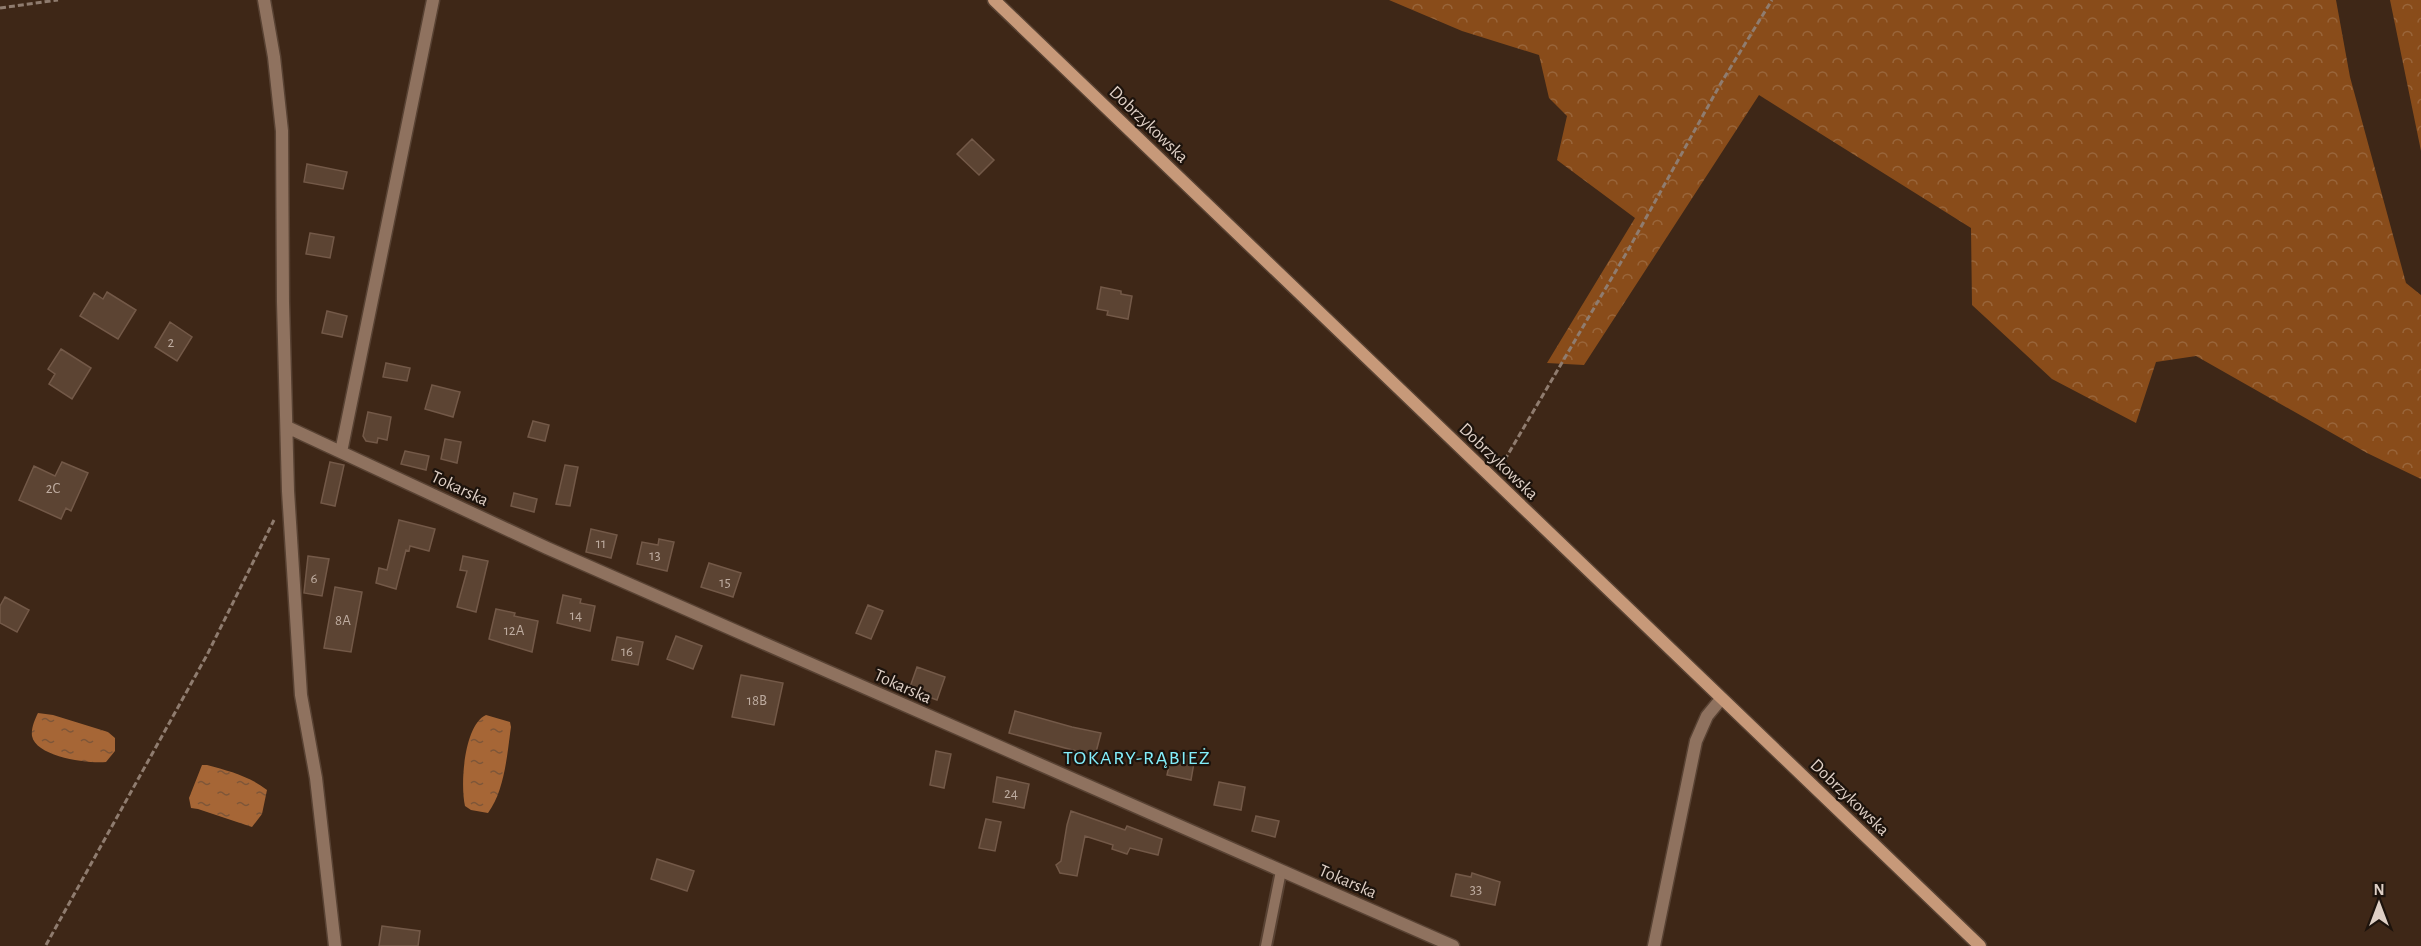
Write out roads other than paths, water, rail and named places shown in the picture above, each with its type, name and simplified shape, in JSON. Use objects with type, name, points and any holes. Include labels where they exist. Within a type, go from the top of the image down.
[{"type":"main road","name":"Dobrzykowska","points":[[994,0],[1980,946]]},
{"type":"street","points":[[264,0],[274,57],[282,131],[283,302],[288,492],[301,695],[316,778],[335,946]]},
{"type":"street","points":[[341,452],[433,0]]},
{"type":"street","name":"Tokarska","points":[[287,427],[547,548],[1454,946]]},
{"type":"street","points":[[1654,946],[1696,741],[1707,716],[1721,699]]},
{"type":"lane","points":[[1266,946],[1281,871]]},
{"type":"water","points":[[38,713],[53,715],[108,732],[115,738],[115,751],[106,762],[76,760],[53,754],[36,743],[32,736]]},
{"type":"water","points":[[486,715],[510,722],[511,727],[502,783],[488,813],[471,810],[465,806],[463,784],[468,742],[479,721]]},
{"type":"water","points":[[202,765],[238,774],[267,790],[262,814],[252,827],[191,808],[189,798]]},
{"type":"district","name":"TOKARY-RĄBIEŻ","points":[[1137,757]]}]
